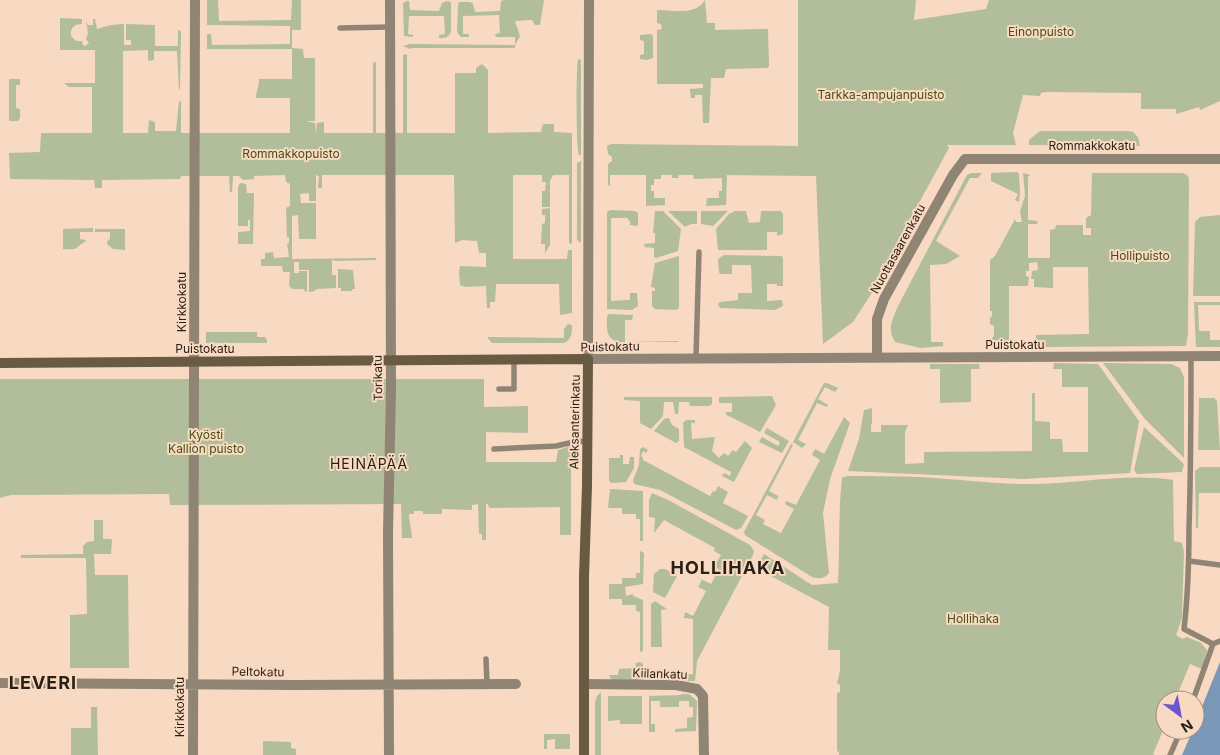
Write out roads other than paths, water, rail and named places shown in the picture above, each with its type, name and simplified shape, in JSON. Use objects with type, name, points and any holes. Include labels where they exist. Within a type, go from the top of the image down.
[{"type":"main road","name":"Puistokatu","points":[[0,363],[588,359]]},
{"type":"main road","name":"Aleksanterinkatu","points":[[584,755],[584,578],[588,359]]},
{"type":"street","name":"Kirkkokatu","points":[[193,755],[195,0]]},
{"type":"street","name":"Torikatu","points":[[389,755],[388,533],[391,390],[390,0]]},
{"type":"street","name":"Aleksanterinkatu","points":[[588,359],[589,0]]},
{"type":"street","name":"Rommakkokatu","points":[[965,159],[1220,159]]},
{"type":"street","name":"Nuottasaarenkatu","points":[[877,358],[877,318],[884,299],[953,176],[965,159]]},
{"type":"street","name":"Puistokatu","points":[[588,359],[1220,356]]},
{"type":"street","name":"Peltokatu","points":[[0,683],[516,684]]},
{"type":"street","name":"Kiilankatu","points":[[584,684],[676,685],[697,689],[702,696],[704,755]]},
{"type":"lane","points":[[340,28],[390,27]]},
{"type":"lane","points":[[696,358],[699,252]]},
{"type":"lane","points":[[1191,356],[1189,561],[1184,629],[1213,644]]},
{"type":"lane","points":[[499,389],[514,389],[514,360]]},
{"type":"lane","points":[[494,448],[556,446],[587,441]]},
{"type":"lane","points":[[1189,561],[1220,565]]},
{"type":"lane","points":[[1197,690],[1213,644],[1220,641]]},
{"type":"lane","points":[[486,659],[487,684]]},
{"type":"lane","points":[[1170,755],[1177,740]]},
{"type":"water","points":[[1220,662],[1220,755],[1182,755],[1189,740],[1205,740],[1205,699]]},
{"type":"district","name":"HEINÄPÄÄ","points":[[369,464]]},
{"type":"district","name":"HOLLIHAKA","points":[[728,568]]},
{"type":"district","name":"LEVERI","points":[[43,683]]},
{"type":"park label","name":"Einonpuisto","points":[[1041,32]]},
{"type":"park label","name":"Tarkka-ampujanpuisto","points":[[881,95]]},
{"type":"park label","name":"Rommakkopuisto","points":[[291,154]]},
{"type":"park label","name":"Hollipuisto","points":[[1140,256]]},
{"type":"park label","name":"Kyösti Kallion puisto","points":[[206,442]]},
{"type":"park label","name":"Hollihaka","points":[[973,619]]}]
